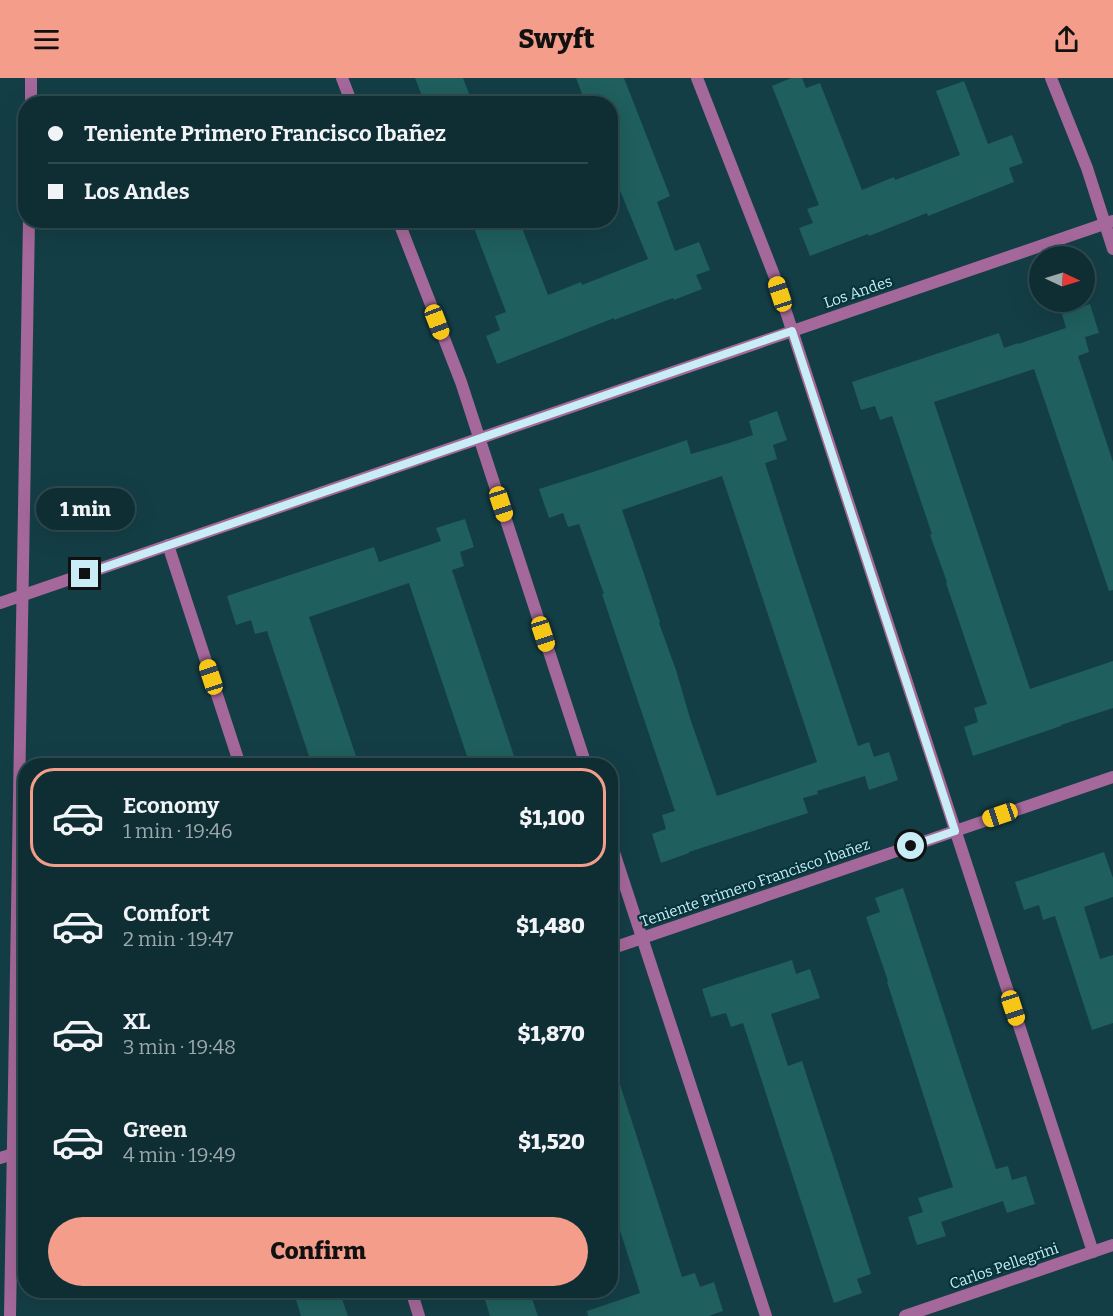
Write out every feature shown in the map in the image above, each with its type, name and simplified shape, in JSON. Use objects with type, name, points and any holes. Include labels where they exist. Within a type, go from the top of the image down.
[{"type":"street","points":[[31,78],[31,96]]},
{"type":"street","points":[[342,78],[349,96]]},
{"type":"street","points":[[697,78],[774,275],[1093,1252]]},
{"type":"street","points":[[1051,78],[1109,222],[1113,249]]},
{"type":"street","name":"Los Andes","points":[[0,603],[1109,222]]},
{"type":"street","points":[[21,758],[28,228]]},
{"type":"street","points":[[401,228],[461,382],[584,758]]},
{"type":"street","points":[[168,545],[238,758]]},
{"type":"street","name":"Teniente Primero Francisco Ibañez","points":[[618,946],[1113,777]]},
{"type":"street","points":[[618,864],[766,1316]]},
{"type":"street","points":[[0,1158],[18,1152]]},
{"type":"street","points":[[10,1316],[18,1170]]},
{"type":"street","name":"Carlos Pellegrini","points":[[905,1316],[1113,1245]]},
{"type":"street","points":[[413,1298],[419,1316]]},
{"type":"building","points":[[415,78],[463,78],[470,96],[422,96]]},
{"type":"building","points":[[576,78],[624,78],[670,196],[657,202],[675,251],[699,242],[710,270],[696,275],[702,289],[614,320],[614,318],[497,364],[486,336],[500,330],[495,316],[506,312],[474,228],[522,228],[548,295],[581,282],[582,285],[648,259],[618,186],[618,96],[583,96]]},
{"type":"building","points":[[791,78],[802,78],[806,88],[820,83],[862,190],[960,155],[936,91],[964,81],[988,144],[1012,135],[1023,163],[1009,168],[1014,182],[928,216],[927,213],[810,256],[799,228],[813,223],[807,209],[819,205],[772,86]]},
{"type":"building","points":[[1092,312],[1099,333],[1085,337],[1089,352],[1078,356],[1113,462],[1113,590],[1109,591],[1034,369],[934,402],[1030,689],[1113,661],[1113,708],[973,756],[964,727],[978,722],[974,708],[987,704],[930,535],[932,534],[892,416],[880,420],[875,406],[861,410],[852,382],[999,333],[1004,348],[1018,344],[1066,328],[1062,314]]},
{"type":"building","points":[[777,411],[787,440],[773,445],[777,459],[765,463],[796,560],[858,746],[869,742],[874,757],[889,752],[898,780],[869,790],[865,776],[817,791],[818,794],[803,798],[808,813],[661,863],[652,834],[666,829],[662,815],[675,811],[579,524],[568,527],[563,513],[549,518],[539,489],[687,440],[691,454],[729,443],[753,435],[749,421]],"holes":[[[722,476],[817,762],[717,796],[622,510]]]},
{"type":"building","points":[[465,519],[474,547],[460,552],[464,566],[452,570],[515,758],[468,758],[409,583],[309,617],[357,758],[310,758],[267,631],[255,634],[251,620],[236,625],[227,596],[374,547],[379,562],[441,541],[436,528]]},
{"type":"building","points":[[1104,852],[1113,878],[1113,897],[1084,907],[1100,959],[1113,955],[1113,1023],[1092,1030],[1055,916],[1043,920],[1039,905],[1024,910],[1015,882]]},
{"type":"building","points":[[903,888],[996,1169],[1008,1166],[1012,1180],[1026,1176],[1035,1204],[1007,1213],[1003,1201],[941,1222],[946,1236],[917,1245],[908,1217],[923,1212],[918,1198],[953,1187],[866,917],[880,912],[875,898]]},
{"type":"building","points":[[792,960],[796,974],[810,969],[820,998],[771,1014],[788,1066],[802,1061],[871,1274],[857,1279],[862,1293],[834,1303],[743,1023],[731,1027],[726,1013],[711,1017],[702,989]]},
{"type":"building","points":[[618,1078],[682,1277],[695,1273],[700,1287],[714,1282],[723,1311],[709,1316],[588,1316],[587,1311],[640,1293],[618,1224]]},
{"type":"building","points":[[295,1298],[342,1298],[348,1316],[301,1316]]},
{"type":"building","points":[[484,1298],[532,1298],[538,1316],[490,1316]]},
{"type":"route","points":[[85,574],[792,331],[955,831],[911,846]]}]
